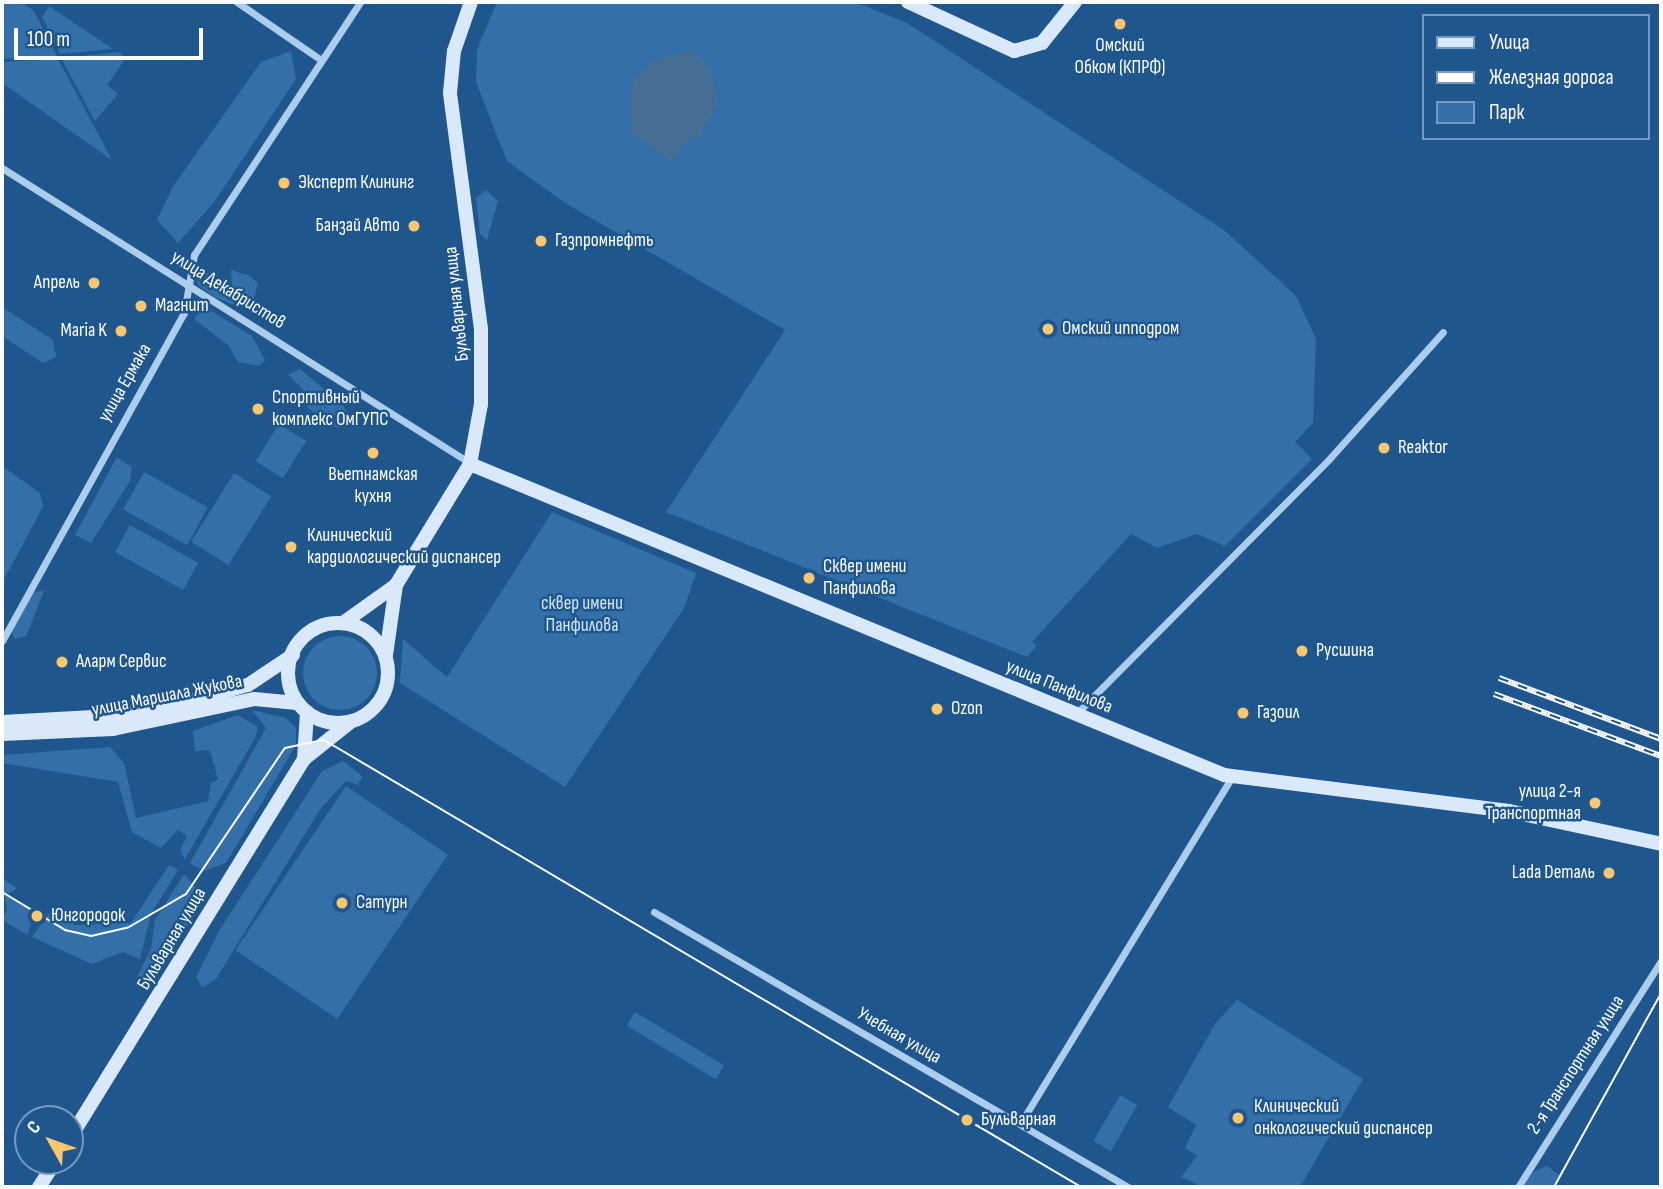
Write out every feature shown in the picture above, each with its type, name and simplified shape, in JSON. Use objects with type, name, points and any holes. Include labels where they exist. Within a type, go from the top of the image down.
[{"type":"main road","name":"Бульварная улица","points":[[386,655],[396,585],[470,464],[481,404],[481,329],[450,93],[454,51],[471,2]]},
{"type":"main road","points":[[908,2],[1002,49],[1042,43],[1074,2]]},
{"type":"main road","name":"улица Панфилова","points":[[470,464],[1075,715],[1232,777],[1509,811],[1661,844]]},
{"type":"main road","name":"Бульварная улица","points":[[343,622],[396,585]]},
{"type":"main road","points":[[343,622],[376,639],[386,655],[388,679],[379,702],[352,722],[323,721],[302,707],[288,675],[293,655],[316,628],[343,622]]},
{"type":"main road","name":"улица Маршала Жукова","points":[[2,722],[112,716],[182,703],[248,685],[293,655]]},
{"type":"main road","name":"улица Маршала Жукова","points":[[2,734],[113,729],[254,699],[302,707]]},
{"type":"main road","name":"Бульварная улица","points":[[302,707],[304,759]]},
{"type":"main road","name":"Бульварная улица","points":[[84,1115],[304,759],[352,722]]},
{"type":"street","points":[[237,2],[321,60]]},
{"type":"street","name":"улица Ермака","points":[[2,641],[184,313],[190,285],[189,263],[222,205],[360,2]]},
{"type":"street","name":"улица Декабристов","points":[[2,169],[190,285],[470,464]]},
{"type":"street","points":[[1075,715],[1330,458],[1443,332]]},
{"type":"street","points":[[1020,1124],[1232,777]]},
{"type":"street","name":"Учебная улица","points":[[654,912],[1128,1187]]},
{"type":"street","name":"2-я Транспортная улица","points":[[1518,1187],[1661,961]]},
{"type":"green space","points":[[2,2],[20,2],[34,11],[57,56],[2,59]]},
{"type":"green space","name":"Омский ипподром","points":[[497,2],[855,2],[907,23],[1224,230],[1296,296],[1316,339],[1313,423],[1295,442],[1312,459],[1225,546],[1197,534],[1157,548],[1131,534],[1032,642],[1037,645],[1027,657],[666,512],[785,330],[565,203],[507,161],[476,82],[477,50]]},
{"type":"green space","points":[[49,6],[113,49],[60,54],[42,17]]},
{"type":"green space","points":[[291,51],[296,79],[215,201],[178,243],[157,220],[172,188],[261,62]]},
{"type":"green space","points":[[119,52],[126,58],[107,85],[118,94],[95,121],[61,58]]},
{"type":"green space","points":[[58,59],[112,160],[2,83],[2,62]]},
{"type":"green space","points":[[486,190],[498,201],[487,240],[480,234],[476,198]]},
{"type":"green space","points":[[196,267],[232,287],[231,270],[250,276],[258,283],[253,302],[243,308],[216,298],[198,285]]},
{"type":"green space","points":[[203,306],[252,336],[265,360],[259,366],[238,362],[228,345],[194,319]]},
{"type":"green space","points":[[2,307],[53,340],[56,357],[43,363],[2,336]]},
{"type":"green space","points":[[300,369],[343,405],[347,413],[337,428],[308,408],[303,389],[288,375]]},
{"type":"green space","points":[[279,424],[306,441],[283,478],[256,461]]},
{"type":"green space","points":[[117,457],[132,467],[130,481],[91,543],[75,535]]},
{"type":"green space","points":[[2,466],[40,493],[43,507],[2,583]]},
{"type":"green space","points":[[144,472],[208,507],[187,545],[123,510]]},
{"type":"green space","points":[[234,473],[271,496],[228,565],[191,542]]},
{"type":"green space","name":"сквер имени Панфилова","points":[[552,512],[696,573],[684,608],[565,787],[400,683],[403,639],[447,677]]},
{"type":"green space","points":[[130,525],[198,563],[183,590],[115,552]]},
{"type":"green space","points":[[44,591],[26,636],[15,639],[11,631],[33,592]]},
{"type":"green space","points":[[333,636],[347,636],[361,642],[371,652],[377,673],[371,694],[361,704],[347,710],[333,710],[319,704],[309,694],[303,680],[303,666],[309,652],[319,642]]},
{"type":"green space","points":[[252,710],[286,718],[296,728],[296,745],[226,863],[204,871],[190,863],[266,728]]},
{"type":"green space","points":[[238,715],[258,727],[256,736],[185,859],[180,850],[187,836],[178,830],[161,848],[132,832],[118,782],[2,763],[2,755],[110,747],[124,763],[136,818],[208,801],[211,783],[218,780],[210,750],[195,751],[193,731]]},
{"type":"green space","points":[[343,761],[362,776],[358,785],[346,781],[321,808],[216,979],[202,988],[196,977],[219,931],[322,771]]},
{"type":"green space","name":"Сатурн","points":[[346,786],[448,855],[337,1019],[235,950]]},
{"type":"green space","points":[[169,865],[178,870],[151,914],[140,959],[123,952],[92,964],[32,937],[51,910],[75,925],[131,923]]},
{"type":"green space","points":[[184,874],[205,898],[149,987],[138,975],[151,949],[155,920]]},
{"type":"green space","points":[[2,878],[17,888],[7,895],[36,913],[27,935],[2,920],[7,910]]},
{"type":"green space","points":[[1237,1000],[1363,1079],[1300,1187],[1202,1187],[1181,1177],[1197,1156],[1185,1148],[1196,1125],[1168,1107],[1215,1024]]},
{"type":"green space","points":[[635,1012],[724,1066],[716,1079],[627,1026]]},
{"type":"green space","points":[[1120,1095],[1137,1105],[1111,1151],[1094,1141]]},
{"type":"green space","points":[[1547,1166],[1559,1175],[1552,1187],[1523,1187],[1533,1172]]},
{"type":"shaded area","points":[[692,50],[711,68],[718,104],[700,136],[683,144],[672,161],[631,133],[633,80],[654,60]]},
{"type":"tram line","points":[[2,892],[65,930],[91,936],[129,927],[186,894],[285,748],[324,740],[1081,1187]]},
{"type":"tram line","points":[[1554,1187],[1661,993]]},
{"type":"railway","points":[[1499,678],[1661,739]]},
{"type":"railway","points":[[1494,694],[1661,756]]},
{"type":"place","name":"Омский Обком (КПРФ)","points":[[1120,24]]},
{"type":"place","name":"Эксперт Клининг","points":[[284,183]]},
{"type":"place","name":"Банзай Авто","points":[[414,226]]},
{"type":"place","name":"Газпромнефть","points":[[541,241]]},
{"type":"place","name":"Апрель","points":[[94,283]]},
{"type":"place","name":"Магнит","points":[[141,306]]},
{"type":"place","name":"Омский ипподром","points":[[1048,329]]},
{"type":"place","name":"Maria K","points":[[121,331]]},
{"type":"place","name":"Спортивный комплекс ОмГУПС","points":[[258,409]]},
{"type":"place","name":"Reaktor","points":[[1384,448]]},
{"type":"place","name":"Вьетнамская кухня","points":[[373,453]]},
{"type":"place","name":"Клинический кардиологический диспансер","points":[[291,547]]},
{"type":"place","name":"Сквер имени Панфилова","points":[[809,578]]},
{"type":"place","name":"Русшина","points":[[1302,651]]},
{"type":"place","name":"Аларм Сервис","points":[[62,662]]},
{"type":"place","name":"Ozon","points":[[937,709]]},
{"type":"place","name":"Газоил","points":[[1243,713]]},
{"type":"place","name":"улица 2-я Транспортная","points":[[1595,803]]},
{"type":"place","name":"Lada Dеталь","points":[[1609,873]]},
{"type":"place","name":"Сатурн","points":[[342,903]]},
{"type":"place","name":"Юнгородок","points":[[37,916]]},
{"type":"place","name":"Клинический онкологический диспансер","points":[[1238,1118]]},
{"type":"place","name":"Бульварная","points":[[967,1120]]}]
